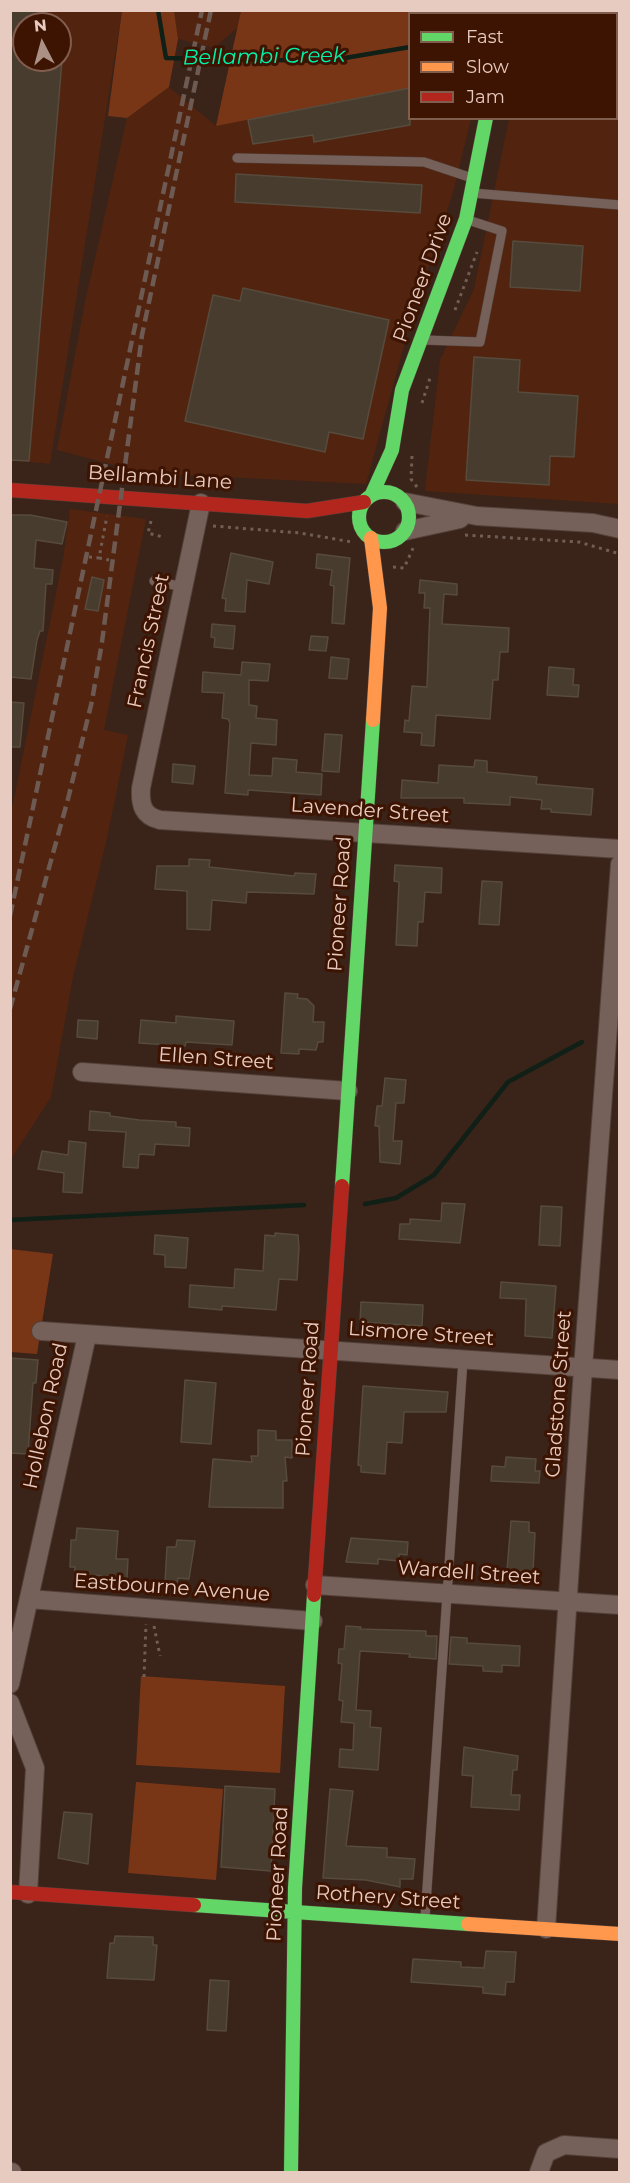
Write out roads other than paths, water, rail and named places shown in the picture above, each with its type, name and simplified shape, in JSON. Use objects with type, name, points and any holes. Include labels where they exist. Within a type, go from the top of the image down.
[{"type":"main road","name":"Pioneer Drive","points":[[368,498],[392,450],[402,390],[466,219],[486,120]]},
{"type":"main road","name":"Pioneer Drive","points":[[392,450],[403,500]]},
{"type":"main road","name":"Bellambi Lane","points":[[10,490],[307,511],[368,498]]},
{"type":"main road","points":[[368,498],[388,492],[403,500]]},
{"type":"main road","name":"Pioneer Road","points":[[368,498],[359,517],[367,534],[380,608]]},
{"type":"main road","name":"Pioneer Road","points":[[291,2172],[294,1911],[330,1351],[380,608],[392,563],[407,536],[410,516],[403,500]]},
{"type":"main road","name":"Bellambi Lane","points":[[307,511],[367,534]]},
{"type":"main road","points":[[367,534],[390,541],[407,536]]},
{"type":"main road","name":"Rothery Street","points":[[19,1893],[620,1934]]},
{"type":"street","points":[[10,484],[42,492]]},
{"type":"street","points":[[403,500],[477,516],[593,523],[620,529]]},
{"type":"street","name":"Francis Street","points":[[141,788],[201,503]]},
{"type":"street","points":[[407,536],[477,516]]},
{"type":"street","name":"Lavender Street","points":[[141,788],[143,809],[149,816],[160,820],[620,849]]},
{"type":"street","name":"Gladstone Street","points":[[546,1929],[583,1368],[620,864]]},
{"type":"street","name":"Ellen Street","points":[[82,1072],[348,1091]]},
{"type":"street","name":"Lismore Street","points":[[40,1331],[620,1370]]},
{"type":"street","name":"Hollebon Road","points":[[10,1684],[87,1335]]},
{"type":"street","name":"Wardell Street","points":[[315,1585],[620,1605]]},
{"type":"street","name":"Eastbourne Avenue","points":[[29,1599],[313,1621]]},
{"type":"street","points":[[10,1704],[35,1768],[19,1893]]},
{"type":"street","points":[[539,2172],[546,2153],[564,2145],[620,2149]]},
{"type":"lane","points":[[237,158],[424,162],[474,179]]},
{"type":"lane","points":[[472,194],[620,206]]},
{"type":"lane","points":[[421,339],[480,342],[502,231],[466,219]]},
{"type":"lane","points":[[154,581],[184,587]]},
{"type":"lane","points":[[425,1920],[463,1360]]},
{"type":"waterway","name":"Bellambi Creek","points":[[158,10],[166,58],[327,61],[408,47]]},
{"type":"waterway","points":[[365,1204],[396,1198],[434,1175],[508,1082],[582,1042]]},
{"type":"waterway","points":[[10,1220],[304,1205]]},
{"type":"railway","points":[[10,916],[202,10]]},
{"type":"railway","points":[[10,1009],[68,799],[92,701],[102,642],[142,335],[211,10]]}]
